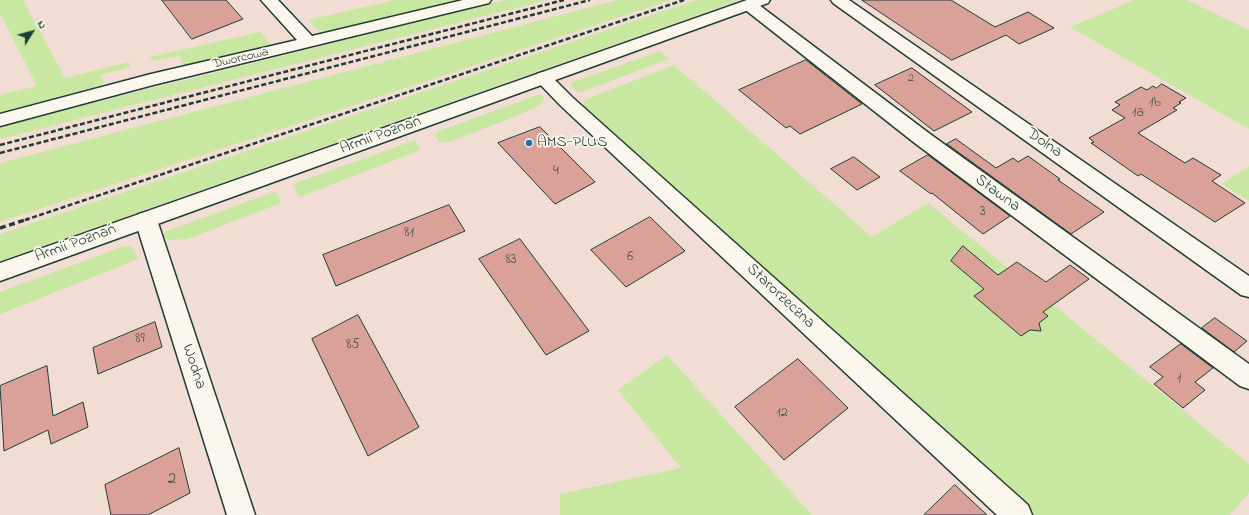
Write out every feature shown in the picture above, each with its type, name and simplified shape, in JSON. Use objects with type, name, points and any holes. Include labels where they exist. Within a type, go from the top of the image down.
[{"type":"street","points":[[269,0],[309,42]]},
{"type":"street","name":"Dworcowa","points":[[0,120],[151,80],[483,0]]},
{"type":"street","name":"Dolna","points":[[839,0],[1249,288]]},
{"type":"street","name":"Armii Poznań","points":[[0,272],[756,2]]},
{"type":"street","name":"Stawna","points":[[756,2],[923,139],[1249,378]]},
{"type":"street","name":"Starorzeczna","points":[[544,78],[566,101],[1018,515]]},
{"type":"street","name":"Wodna","points":[[146,220],[241,515]]},
{"type":"green space","points":[[0,0],[23,0],[65,78],[129,62],[130,67],[101,75],[104,84],[0,113],[0,95],[37,86],[0,13]]},
{"type":"green space","points":[[395,0],[463,0],[332,32],[318,30],[308,20]]},
{"type":"green space","points":[[506,0],[547,0],[0,139],[0,126]]},
{"type":"green space","points":[[617,0],[671,0],[0,222],[0,163]]},
{"type":"green space","points":[[696,0],[740,0],[0,261],[0,234]]},
{"type":"green space","points":[[1135,0],[1187,0],[1249,30],[1249,129],[1070,27]]},
{"type":"green space","points":[[260,32],[272,46],[184,67],[180,56],[153,61],[150,57]]},
{"type":"green space","points":[[660,51],[669,59],[582,92],[576,91],[571,86],[573,82]]},
{"type":"green space","points":[[674,65],[872,237],[928,203],[1249,464],[1249,493],[1230,515],[1030,515],[582,105],[587,99]]},
{"type":"green space","points":[[540,94],[544,97],[543,102],[517,116],[449,142],[439,142],[435,136],[439,131]]},
{"type":"green space","points":[[415,140],[421,150],[299,197],[293,184]]},
{"type":"green space","points":[[1249,166],[1249,201],[1222,184]]},
{"type":"green space","points":[[276,191],[281,203],[188,239],[169,240],[163,237],[163,234],[167,231]]},
{"type":"green space","points":[[129,246],[134,249],[138,259],[0,314],[0,292],[122,247]]},
{"type":"green space","points":[[667,355],[812,515],[560,515],[560,494],[681,468],[618,390]]},
{"type":"building","points":[[162,0],[226,0],[243,19],[192,39]]},
{"type":"building","points":[[862,0],[951,0],[995,27],[1028,12],[1054,28],[1019,44],[1006,35],[952,60]]},
{"type":"building","points":[[806,60],[862,104],[800,134],[790,126],[786,128],[739,90]]},
{"type":"building","points":[[912,68],[972,112],[934,131],[875,85]]},
{"type":"building","points":[[1162,84],[1186,98],[1173,108],[1177,110],[1138,133],[1185,163],[1193,158],[1221,175],[1212,181],[1245,203],[1215,222],[1141,174],[1138,176],[1091,143],[1094,142],[1089,138],[1125,118],[1112,110],[1120,105],[1115,102],[1141,87],[1147,90],[1153,86],[1156,88]]},
{"type":"building","points":[[540,127],[595,182],[555,204],[498,143]]},
{"type":"building","points":[[956,139],[996,168],[1013,158],[1018,162],[1028,156],[1060,179],[1058,180],[1104,212],[1071,234],[947,144]]},
{"type":"building","points":[[928,155],[1010,216],[983,234],[932,193],[931,194],[900,171]]},
{"type":"building","points":[[854,157],[880,177],[857,190],[831,169]]},
{"type":"building","points":[[449,205],[465,231],[336,286],[323,255]]},
{"type":"building","points":[[650,217],[685,251],[626,287],[591,250]]},
{"type":"building","points":[[520,239],[589,331],[546,355],[479,259]]},
{"type":"building","points":[[963,246],[998,275],[1017,262],[1046,282],[1070,265],[1089,279],[1043,312],[1048,316],[1039,323],[1041,331],[1030,330],[1021,336],[974,296],[984,289],[951,261]]},
{"type":"building","points":[[358,315],[419,427],[368,456],[312,339]]},
{"type":"building","points":[[1215,318],[1247,341],[1234,352],[1202,328]]},
{"type":"building","points":[[155,322],[162,347],[98,374],[93,348]]},
{"type":"building","points":[[1181,344],[1213,368],[1195,382],[1205,390],[1183,408],[1154,384],[1163,377],[1150,367]]},
{"type":"building","points":[[798,359],[848,408],[784,460],[735,407]]},
{"type":"building","points":[[47,366],[53,416],[83,402],[88,427],[51,444],[48,430],[4,451],[0,386]]},
{"type":"building","points":[[179,448],[190,493],[148,515],[111,515],[105,485]]},
{"type":"building","points":[[955,485],[987,515],[924,515]]},
{"type":"railway","points":[[0,145],[564,0]]},
{"type":"railway","points":[[0,153],[590,0]]},
{"type":"railway","points":[[28,219],[684,0]]},
{"type":"railway","points":[[0,228],[28,219]]},
{"type":"place","name":"AMS-PLUS","points":[[529,143]]}]
